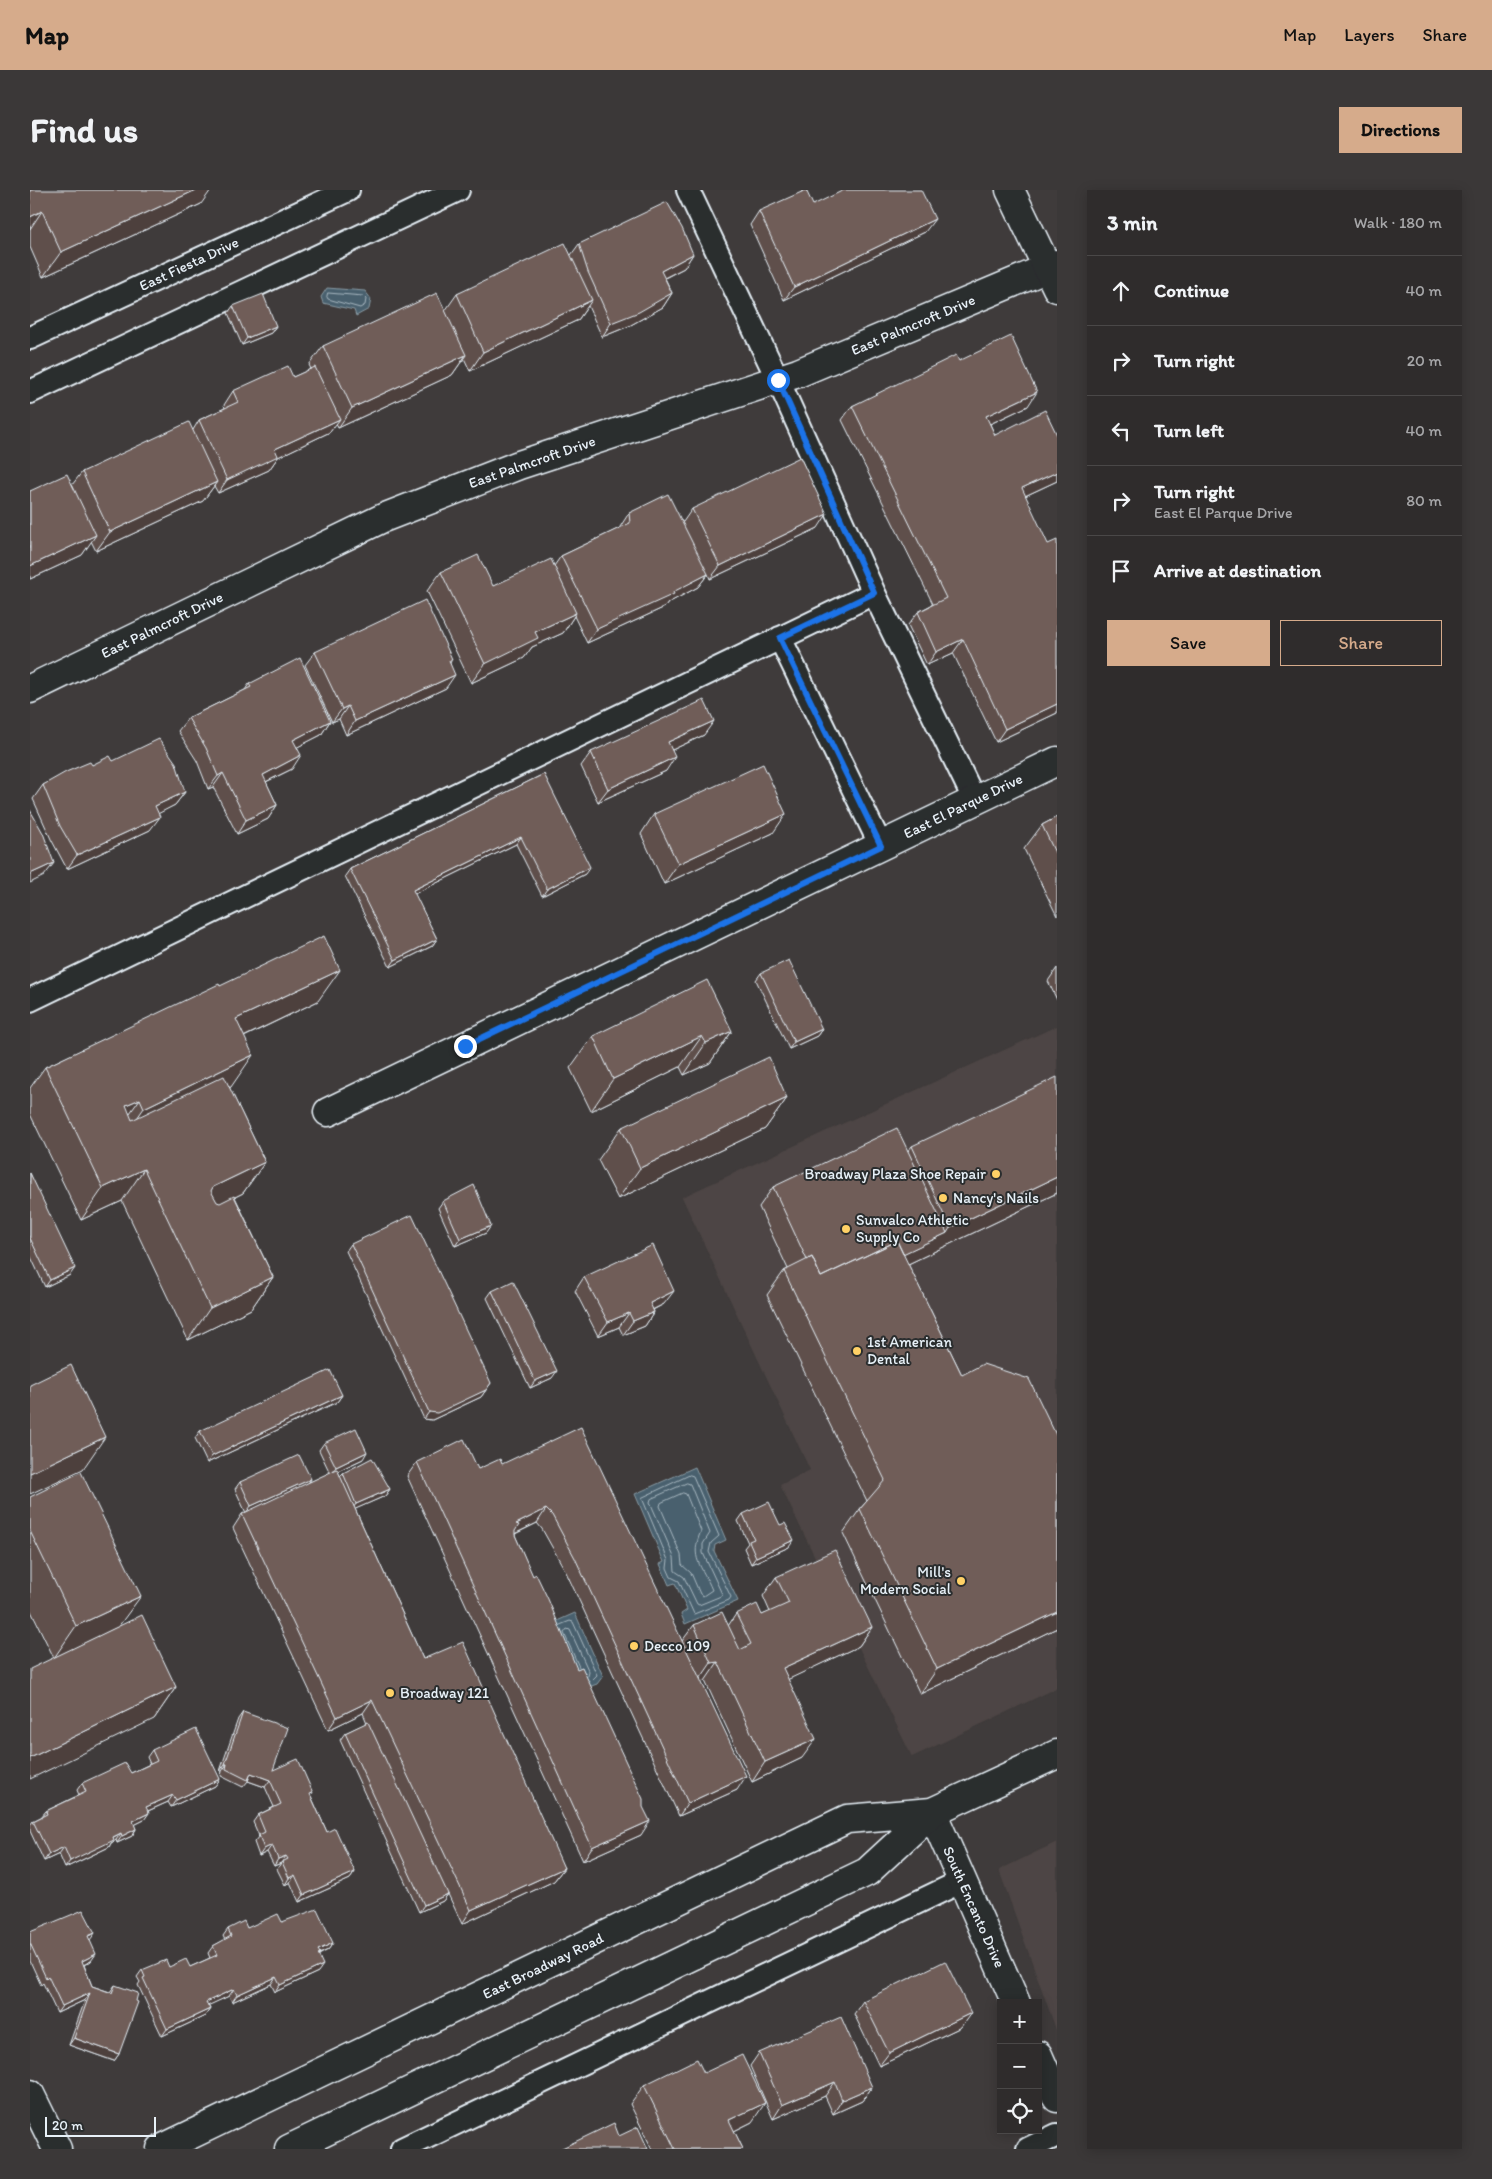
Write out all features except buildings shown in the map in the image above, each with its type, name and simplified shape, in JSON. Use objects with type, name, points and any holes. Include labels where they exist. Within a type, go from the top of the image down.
[{"type":"street","points":[[1010,190],[1054,273]]},
{"type":"street","name":"East Palmcroft Drive","points":[[30,689],[383,518],[518,465],[778,380],[1054,273]]},
{"type":"street","name":"East El Parque Drive","points":[[328,1112],[1057,761]]},
{"type":"street","name":"East Broadway Road","points":[[289,2149],[866,1872],[932,1812],[1057,1754]]},
{"type":"street","name":"East Broadway Road","points":[[161,2149],[847,1819],[932,1812]]},
{"type":"street","name":"South Encanto Drive","points":[[932,1812],[1014,1999]]},
{"type":"street","points":[[1042,2064],[1057,2098]]},
{"type":"street","points":[[30,2094],[56,2149]]},
{"type":"lane","name":"East Fiesta Drive","points":[[30,338],[348,190]]},
{"type":"lane","points":[[30,392],[458,190]]},
{"type":"lane","points":[[688,190],[778,380],[874,593],[974,801]]},
{"type":"lane","points":[[30,1000],[874,593]]},
{"type":"lane","points":[[780,638],[881,846]]},
{"type":"lane","points":[[402,2149],[962,1880]]},
{"type":"lane","points":[[1028,2149],[1057,2135]]},
{"type":"shaded area","points":[[1057,1026],[1057,1688],[912,1757],[780,1485],[810,1470],[682,1197]]},
{"type":"shaded area","points":[[1057,1842],[1057,2032],[999,1870]]},
{"type":"water","points":[[327,288],[365,291],[371,299],[369,309],[356,316],[354,310],[323,303],[321,297]]},
{"type":"water","points":[[695,1467],[726,1540],[715,1545],[714,1551],[738,1601],[685,1624],[681,1614],[687,1610],[675,1583],[669,1585],[660,1564],[664,1562],[635,1494]]},
{"type":"water","points":[[575,1613],[603,1676],[597,1684],[586,1688],[548,1625]]},
{"type":"place","name":"Broadway Plaza Shoe Repair","points":[[996,1174]]},
{"type":"place","name":"Nancy's Nails","points":[[943,1198]]},
{"type":"place","name":"Sunvalco Athletic Supply Co","points":[[846,1229]]},
{"type":"place","name":"1st American Dental","points":[[857,1351]]},
{"type":"place","name":"Mill's Modern Social","points":[[961,1581]]},
{"type":"place","name":"Decco 109","points":[[634,1646]]},
{"type":"place","name":"Broadway 121","points":[[390,1693]]},
{"type":"route","points":[[465,1046],[881,846],[780,638],[874,593],[778,380]]}]
